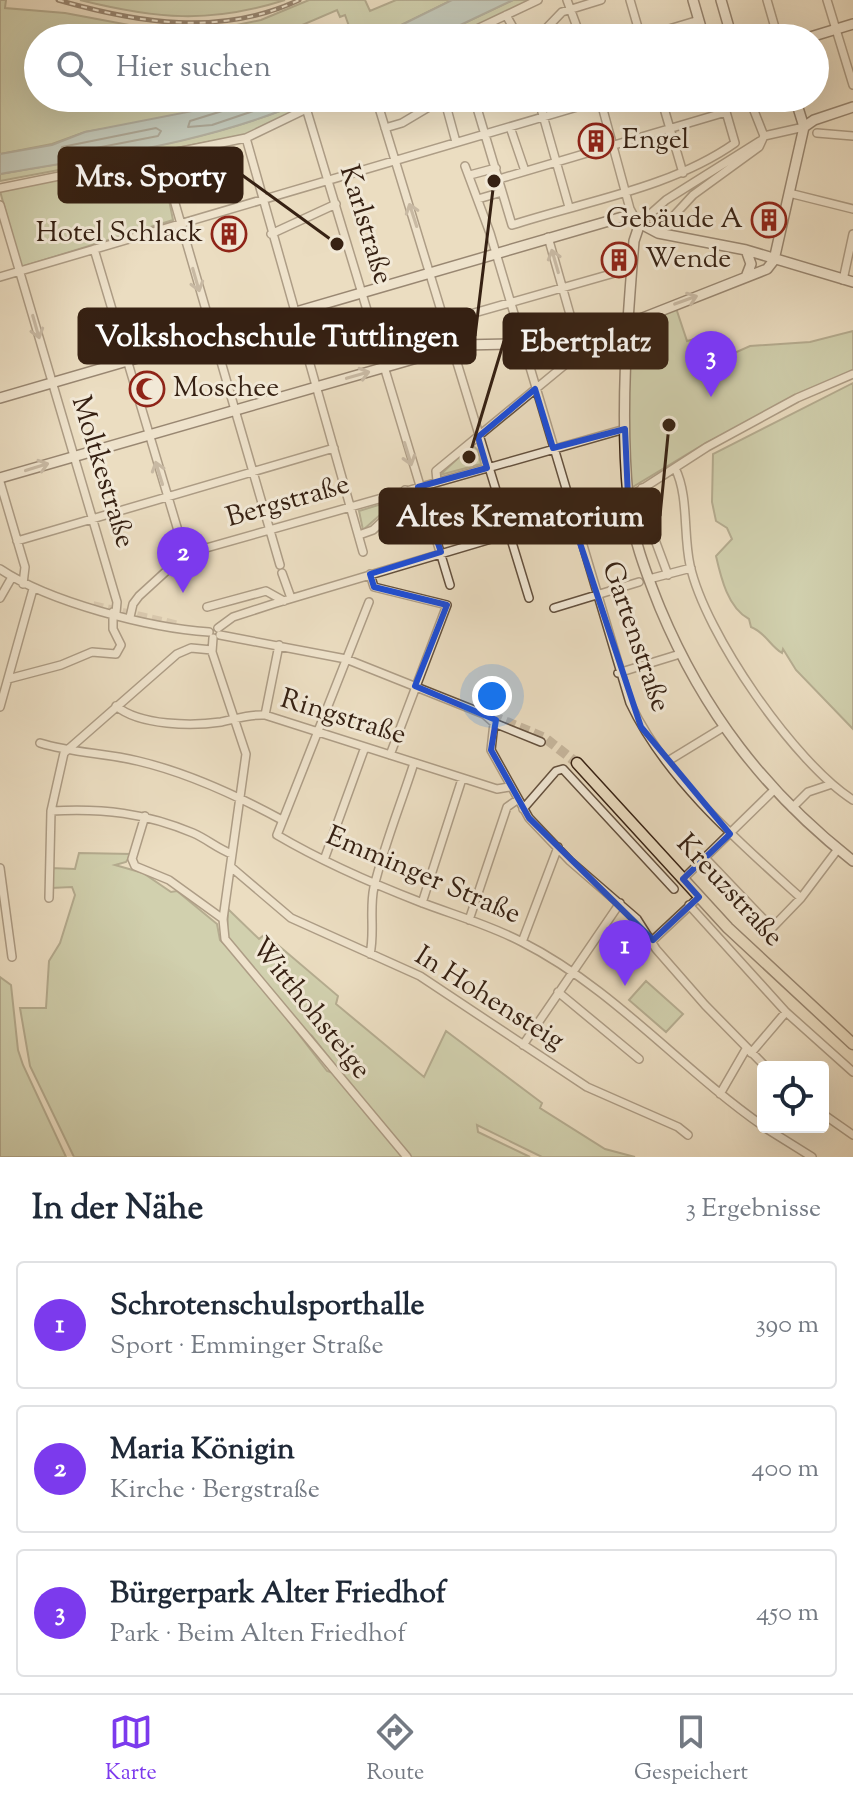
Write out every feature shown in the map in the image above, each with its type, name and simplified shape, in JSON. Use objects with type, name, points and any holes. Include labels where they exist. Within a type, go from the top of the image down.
[{"type":"main road","name":"Kreuzstraße","points":[[577,763],[699,897],[796,995],[853,1044]]},
{"type":"street","points":[[487,24],[538,0]]},
{"type":"street","points":[[550,24],[569,4],[601,0]]},
{"type":"street","points":[[630,0],[636,24]]},
{"type":"street","points":[[693,0],[700,24]]},
{"type":"street","points":[[721,0],[728,24]]},
{"type":"street","points":[[767,0],[774,24]]},
{"type":"street","points":[[827,0],[850,62],[853,85]]},
{"type":"street","points":[[569,4],[576,24]]},
{"type":"street","points":[[506,15],[511,24]]},
{"type":"street","points":[[686,24],[699,20]]},
{"type":"street","points":[[829,31],[853,24]]},
{"type":"street","points":[[853,107],[814,120],[804,127],[762,139],[656,207],[638,222],[627,325],[625,429],[628,498],[644,581],[680,654],[722,728],[773,791],[853,861]]},
{"type":"street","points":[[0,188],[246,138],[298,112]]},
{"type":"street","name":"Karlstraße","points":[[307,112],[450,585]]},
{"type":"street","points":[[380,112],[529,598]]},
{"type":"street","points":[[385,128],[402,123],[420,112]]},
{"type":"street","points":[[448,112],[456,142]]},
{"type":"street","points":[[478,112],[512,225],[683,173],[735,143],[726,112],[499,179]]},
{"type":"street","points":[[542,112],[569,207]]},
{"type":"street","points":[[0,277],[560,112]]},
{"type":"street","points":[[605,112],[630,209],[638,222]]},
{"type":"street","points":[[665,112],[683,173]]},
{"type":"street","points":[[658,233],[679,207],[759,147],[762,139],[753,112]]},
{"type":"street","points":[[767,269],[774,260],[804,127],[799,112]]},
{"type":"street","points":[[510,127],[525,171]]},
{"type":"street","points":[[817,133],[853,136]]},
{"type":"street","points":[[246,138],[363,552]]},
{"type":"street","points":[[161,155],[254,472],[287,600]]},
{"type":"street","name":"Gartenstraße","points":[[465,166],[495,252],[618,673],[641,727],[730,834],[801,898]]},
{"type":"street","points":[[470,175],[496,168]]},
{"type":"street","points":[[478,199],[502,192]]},
{"type":"street","points":[[789,193],[853,209]]},
{"type":"street","points":[[271,234],[287,230],[336,204]]},
{"type":"street","name":"Moltkestraße","points":[[0,205],[117,602],[113,629],[121,645],[116,654],[92,652],[61,665],[8,679]]},
{"type":"street","points":[[0,398],[626,216],[658,233],[746,250],[848,281],[853,234]]},
{"type":"street","points":[[548,237],[563,287],[571,340],[578,354]]},
{"type":"street","points":[[94,249],[185,554]]},
{"type":"street","points":[[746,250],[751,264],[746,277]]},
{"type":"street","points":[[23,584],[27,576],[0,480],[454,348],[521,345],[602,334],[767,269],[793,266]]},
{"type":"street","points":[[446,321],[632,268]]},
{"type":"street","points":[[602,334],[619,342],[626,352]]},
{"type":"street","points":[[437,481],[436,471],[578,354],[588,337]]},
{"type":"street","points":[[215,633],[233,617],[628,498],[797,398],[853,374]]},
{"type":"street","name":"Bergstraße","points":[[130,617],[139,596],[185,554],[625,429]]},
{"type":"street","points":[[17,541],[334,448]]},
{"type":"street","points":[[675,468],[691,568],[717,632],[763,704],[829,785],[853,800]]},
{"type":"street","points":[[642,488],[648,521],[668,575]]},
{"type":"street","points":[[359,535],[373,530],[404,501],[405,490]]},
{"type":"street","points":[[554,608],[691,568]]},
{"type":"street","points":[[0,569],[7,580],[130,617],[346,659],[484,714],[494,723],[541,742]]},
{"type":"street","points":[[370,574],[374,587],[447,605],[390,755]]},
{"type":"street","points":[[0,598],[7,580]]},
{"type":"street","points":[[0,707],[33,589]]},
{"type":"street","points":[[207,607],[266,591],[287,600]]},
{"type":"street","points":[[282,820],[369,602]]},
{"type":"street","name":"Witthohsteige","points":[[215,633],[212,650],[246,754],[223,919],[228,944],[407,1157]]},
{"type":"street","points":[[265,715],[279,645]]},
{"type":"street","points":[[49,898],[51,811],[66,751],[182,651],[212,650]]},
{"type":"street","points":[[618,673],[680,654]]},
{"type":"street","name":"Ringstraße","points":[[116,706],[129,714],[168,721],[206,723],[265,715],[462,779],[497,789],[509,787]]},
{"type":"street","points":[[494,723],[490,746],[523,809],[558,847],[620,903],[653,940],[659,952],[760,1061]]},
{"type":"street","points":[[668,761],[722,728]]},
{"type":"street","name":"Emminger Straße","points":[[40,743],[66,751],[148,764],[240,797],[282,820],[277,835],[324,860],[375,884],[522,942],[571,971],[619,1006],[720,1094],[757,1122]]},
{"type":"street","points":[[324,860],[365,747]]},
{"type":"street","points":[[370,954],[373,942],[370,912],[375,884],[414,763]]},
{"type":"street","points":[[523,809],[556,771],[563,769],[674,889]]},
{"type":"street","points":[[422,903],[462,779]]},
{"type":"street","points":[[792,808],[808,792],[829,785]]},
{"type":"street","points":[[683,879],[773,791]]},
{"type":"street","points":[[469,920],[507,807],[517,800]]},
{"type":"street","points":[[51,811],[104,809],[145,816],[200,836],[232,854]]},
{"type":"street","points":[[145,816],[132,859],[135,866],[169,880],[223,919]]},
{"type":"street","points":[[522,942],[558,847]]},
{"type":"street","points":[[706,859],[769,928],[777,926],[838,849]]},
{"type":"street","name":"In Hohensteig","points":[[231,867],[291,918],[420,976],[587,1087],[678,1127],[688,1135]]},
{"type":"street","points":[[0,868],[12,957]]},
{"type":"street","points":[[653,940],[699,897]]},
{"type":"street","points":[[523,1045],[620,903]]},
{"type":"street","points":[[689,905],[786,1012],[853,1072]]},
{"type":"street","points":[[558,992],[639,1059]]},
{"type":"street","points":[[720,1094],[749,1051],[786,1012]]},
{"type":"street","points":[[829,1118],[853,1135]]},
{"type":"street","name":"Emminger Straße","points":[[774,1133],[812,1157]]},
{"type":"highlighted area","points":[[535,389],[553,448],[625,429],[628,498],[571,516],[641,727],[730,834],[683,879],[699,897],[653,940],[529,818],[491,750],[496,720],[415,686],[447,605],[374,587],[370,574],[441,552],[418,487],[487,468],[478,437]]},
{"type":"green space","points":[[0,0],[6,0],[5,8],[65,13],[124,24],[24,24],[24,112],[193,112],[85,132],[52,144],[0,154]]},
{"type":"green space","points":[[80,0],[285,0],[232,13],[183,16],[158,15]]},
{"type":"green space","points":[[309,0],[365,0],[370,11],[396,0],[452,0],[403,24],[348,24],[345,15],[340,17],[337,10],[304,24],[241,24],[261,20]]},
{"type":"green space","points":[[513,0],[531,0],[480,24],[462,24]]},
{"type":"green space","points":[[295,112],[245,135],[0,181],[0,174],[158,145],[236,126],[274,113]]},
{"type":"green space","points":[[161,159],[173,220],[21,267],[0,191]]},
{"type":"green space","points":[[676,308],[687,341],[707,336],[721,359],[750,346],[810,342],[853,331],[853,370],[706,443],[631,488],[626,404],[628,361],[633,341],[640,325]]},
{"type":"green space","points":[[853,383],[853,729],[796,670],[783,649],[782,653],[751,627],[749,619],[731,600],[716,556],[732,539],[727,528],[716,521],[712,502],[713,454]]},
{"type":"green space","points":[[472,445],[478,450],[481,464],[440,475]]},
{"type":"green space","points":[[398,499],[363,530],[359,511]]},
{"type":"green space","points":[[79,853],[131,854],[126,862],[115,865],[143,873],[171,892],[177,891],[217,924],[220,940],[226,946],[232,945],[227,936],[228,909],[259,939],[265,934],[338,996],[336,1004],[424,1077],[446,1031],[542,1103],[540,1108],[605,1149],[635,1157],[542,1157],[477,1125],[478,1132],[530,1157],[74,1157],[30,1066],[20,1008],[46,1008],[49,961],[60,943],[75,895],[72,887],[51,888],[51,868],[75,869]],"holes":[[[281,1011],[312,1036],[344,1077],[327,1071]]]},
{"type":"green space","points":[[0,977],[11,985],[18,1050],[23,1065],[66,1157],[0,1157]]},
{"type":"green space","points":[[646,981],[683,1014],[666,1032],[629,1000]]},
{"type":"water","points":[[452,0],[513,0],[462,24],[403,24]]},
{"type":"water","points":[[188,112],[276,112],[237,126],[158,146],[0,174],[0,154],[52,145],[85,132]]},
{"type":"tunnel","points":[[93,606],[179,626]]},
{"type":"tunnel","points":[[478,710],[545,738],[577,763]]},
{"type":"railway","points":[[58,0],[118,15],[179,22],[239,19],[299,0]]},
{"type":"place","name":"Engel","points":[[596,141]]},
{"type":"place","name":"Volkshochschule Tuttlingen","points":[[494,181]]},
{"type":"place","name":"Gebäude A","points":[[769,220]]},
{"type":"place","name":"Hotel Schlack","points":[[229,234]]},
{"type":"place","name":"Mrs. Sporty","points":[[337,244]]},
{"type":"place","name":"Wende","points":[[619,260]]},
{"type":"place","name":"Moschee","points":[[147,389]]},
{"type":"place","name":"Bürgerpark Alter Friedhof","points":[[711,397]]},
{"type":"place","name":"Altes Krematorium","points":[[669,425]]},
{"type":"place","name":"Ebertplatz","points":[[469,457]]},
{"type":"place","name":"Maria Königin","points":[[183,593]]},
{"type":"place","name":"Schrotenschulsporthalle","points":[[625,986]]}]
